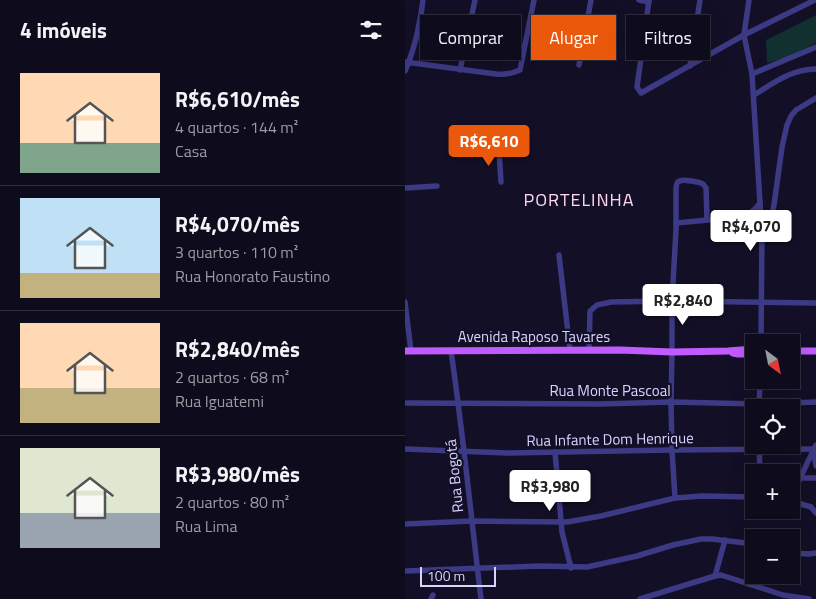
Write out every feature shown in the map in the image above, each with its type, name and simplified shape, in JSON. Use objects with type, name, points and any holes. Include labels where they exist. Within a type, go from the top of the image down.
[{"type":"main road","name":"Avenida Raposo Tavares","points":[[408,351],[620,350],[672,352],[745,350]]},
{"type":"main road","points":[[728,351],[745,354]]},
{"type":"main road","points":[[800,351],[816,351]]},
{"type":"street","points":[[405,71],[420,22],[423,0]]},
{"type":"street","points":[[460,70],[475,0]]},
{"type":"street","points":[[407,63],[507,75],[520,70],[534,0]]},
{"type":"street","points":[[579,65],[591,0]]},
{"type":"street","points":[[639,0],[649,1],[637,87],[641,93],[744,35],[815,0]]},
{"type":"street","points":[[690,66],[699,0]]},
{"type":"street","points":[[749,0],[744,35],[752,74],[762,231],[761,334]]},
{"type":"street","points":[[799,7],[800,0]]},
{"type":"street","points":[[752,74],[816,47]]},
{"type":"street","points":[[753,96],[793,72],[816,69]]},
{"type":"street","points":[[762,231],[771,218],[787,125],[796,110],[816,98]]},
{"type":"street","points":[[499,150],[501,182]]},
{"type":"street","points":[[675,498],[671,402],[672,301],[677,223],[677,183],[682,180],[701,183],[706,188],[707,220]]},
{"type":"street","points":[[405,188],[437,186]]},
{"type":"street","points":[[677,223],[732,220],[745,217],[757,208],[760,202]]},
{"type":"street","points":[[559,255],[570,350]]},
{"type":"street","points":[[405,302],[408,351]]},
{"type":"street","points":[[589,350],[590,311],[597,305],[611,302],[816,303]]},
{"type":"street","name":"Rua Bogotá","points":[[451,351],[459,403],[481,599]]},
{"type":"street","name":"Rua Monte Pascoal","points":[[405,403],[599,404],[671,402],[745,405]]},
{"type":"street","name":"Rua Monte Pascoal","points":[[800,403],[816,402]]},
{"type":"street","name":"Rua Infante Dom Henrique","points":[[405,450],[508,453],[745,448]]},
{"type":"street","name":"Rua Infante Dom Henrique","points":[[800,448],[815,448]]},
{"type":"street","points":[[815,448],[816,466]]},
{"type":"street","points":[[815,448],[800,478],[816,478]]},
{"type":"street","points":[[555,452],[562,532],[571,568]]},
{"type":"street","points":[[405,524],[472,521],[561,522],[601,516],[675,498],[702,496],[745,497]]},
{"type":"street","points":[[800,503],[814,505],[816,513]]},
{"type":"street","points":[[405,571],[540,566],[587,567],[701,539],[712,538],[745,543]]},
{"type":"street","points":[[715,576],[725,540]]},
{"type":"street","points":[[800,553],[816,553]]},
{"type":"street","points":[[639,599],[715,576],[729,577],[783,595],[809,599]]},
{"type":"green space","points":[[816,15],[816,43],[785,58],[767,63],[766,40]]},
{"type":"district","name":"PORTELINHA","points":[[579,199]]}]
